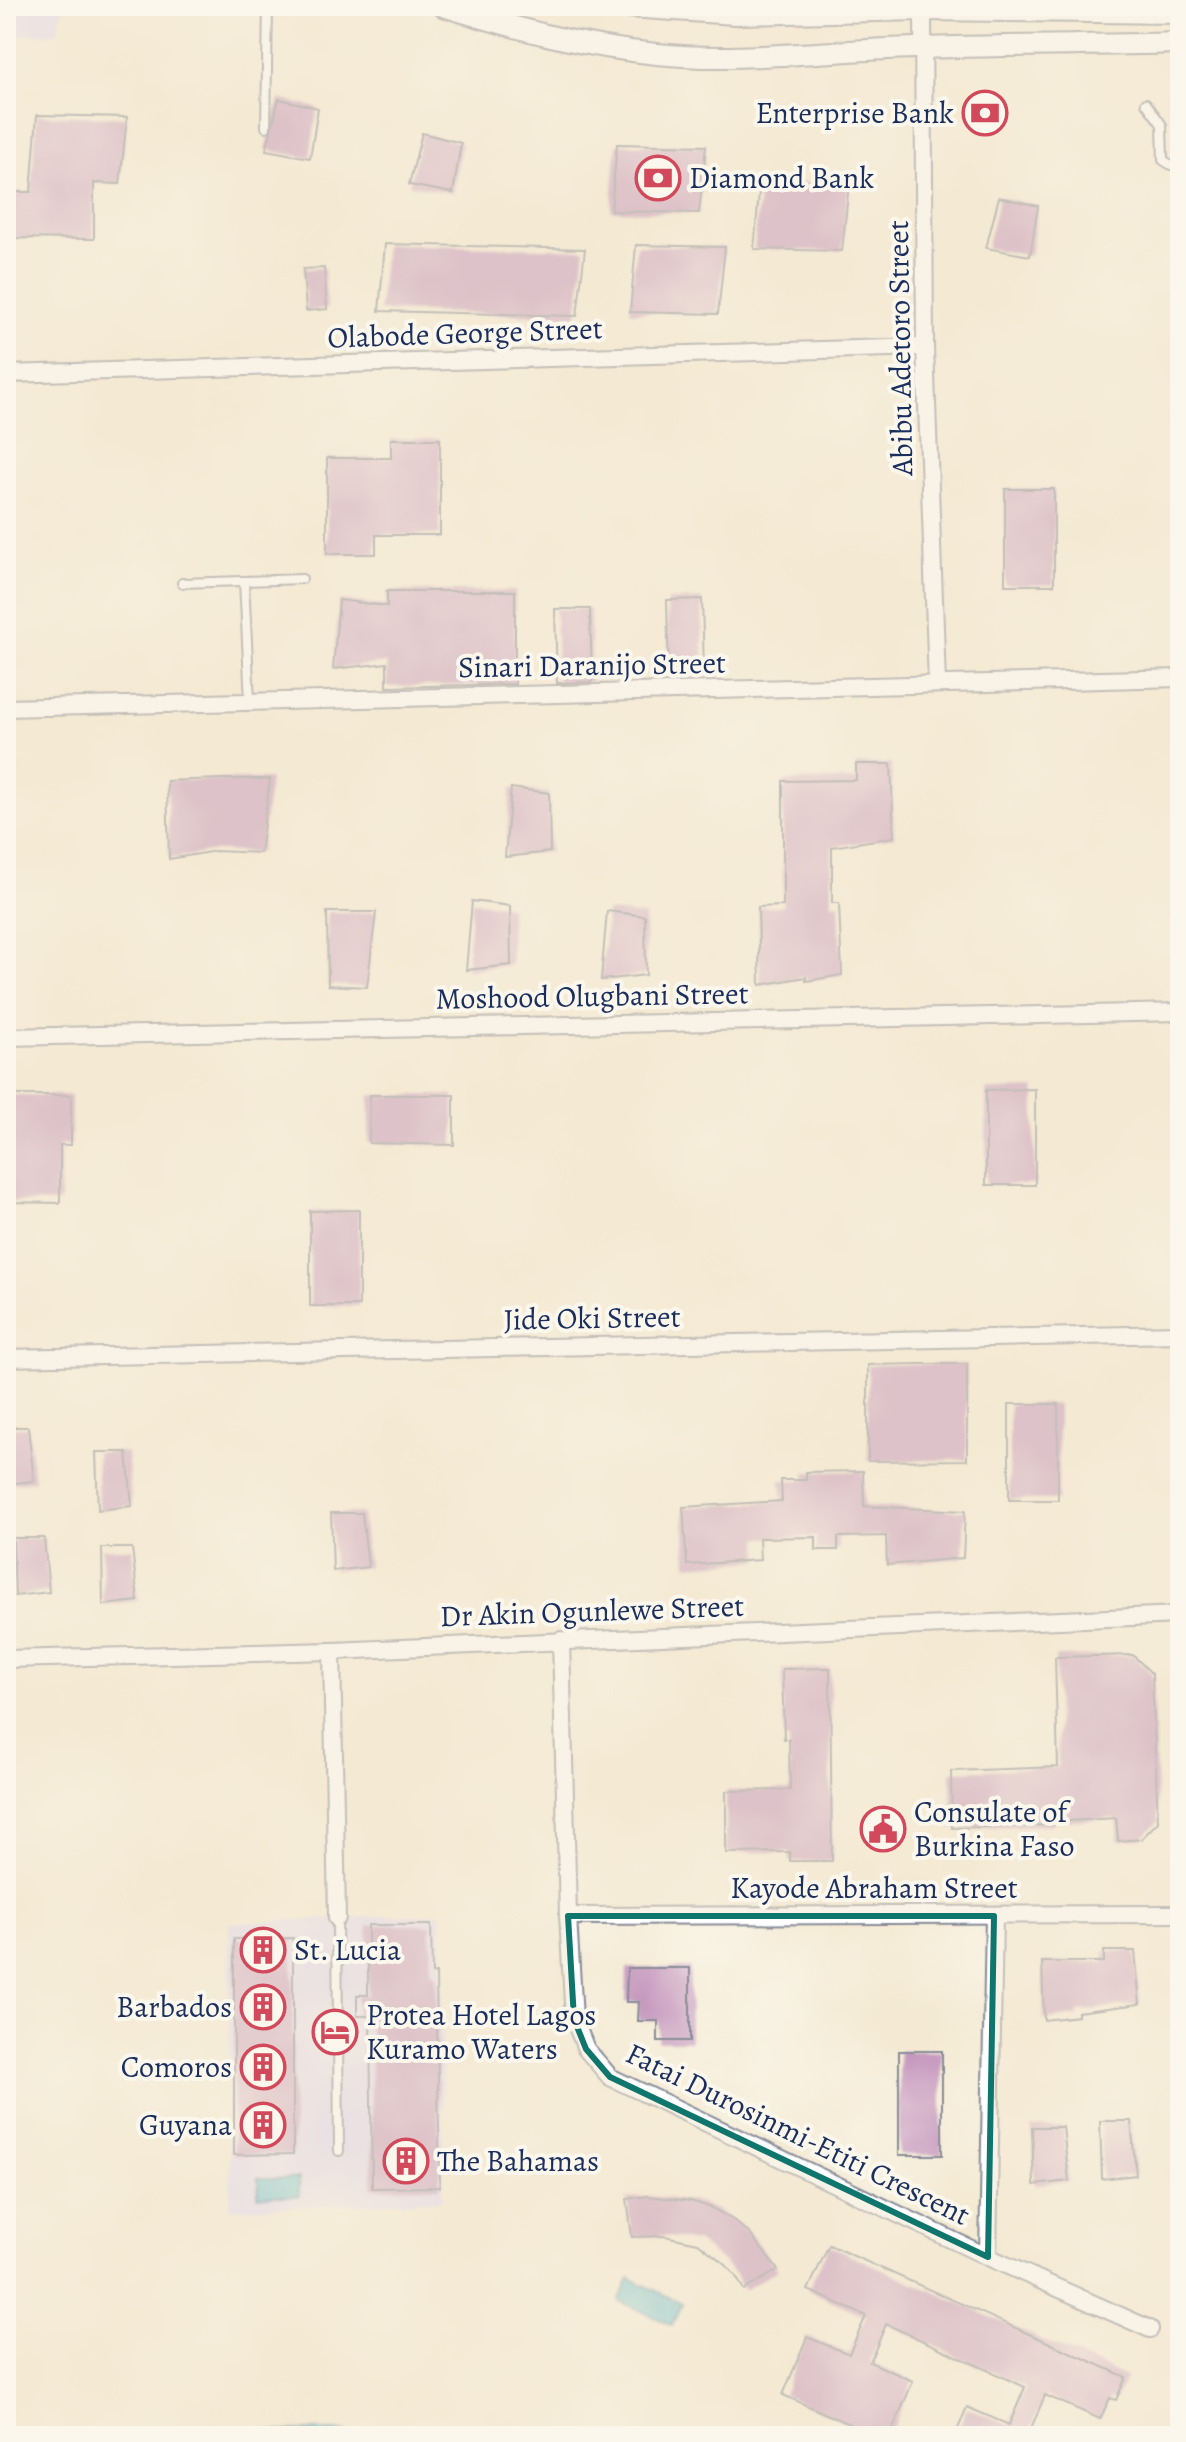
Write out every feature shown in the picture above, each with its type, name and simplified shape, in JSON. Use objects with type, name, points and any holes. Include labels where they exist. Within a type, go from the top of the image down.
[{"type":"street","points":[[443,6],[533,34],[596,47],[660,55],[1180,44],[1178,10],[736,14],[613,6]]},
{"type":"street","name":"Abibu Adetoro Street","points":[[923,10],[925,347],[937,684]]},
{"type":"street","name":"Olabode George Street","points":[[6,374],[925,347]]},
{"type":"street","name":"Sinari Daranijo Street","points":[[6,708],[1180,678]]},
{"type":"street","name":"Moshood Olugbani Street","points":[[6,1037],[1180,1012]]},
{"type":"street","name":"Jide Oki Street","points":[[6,1358],[1180,1334]]},
{"type":"street","name":"Dr Akin Ogunlewe Street","points":[[6,1659],[332,1651],[1180,1615]]},
{"type":"street","name":"Fatai Durosinmi-Etiti Crescent","points":[[561,1640],[568,1916],[574,2019],[586,2049],[610,2077],[988,2257],[1150,2329]]},
{"type":"street","points":[[332,1651],[337,1918]]},
{"type":"street","name":"Kayode Abraham Street","points":[[568,1916],[1180,1914]]},
{"type":"street","points":[[988,2257],[994,1916]]},
{"type":"lane","points":[[266,127],[268,6]]},
{"type":"lane","points":[[1146,103],[1162,125],[1163,160],[1171,165],[1180,164]]},
{"type":"lane","points":[[182,583],[302,579]]},
{"type":"lane","points":[[244,581],[250,702]]},
{"type":"lane","points":[[337,1918],[339,2151]]},
{"type":"highlighted area","points":[[568,1916],[994,1916],[988,2257],[610,2077],[586,2049],[574,2019]]},
{"type":"shaded area","points":[[6,6],[64,6],[56,33],[6,36]]},
{"type":"shaded area","name":"Protea Hotel Lagos Kuramo Waters","points":[[441,1914],[443,2200],[230,2209],[229,1923]]},
{"type":"water","points":[[258,2178],[299,2178],[299,2196],[258,2196]]},
{"type":"water","points":[[629,2278],[682,2303],[672,2325],[619,2301]]},
{"type":"water","points":[[154,2431],[341,2431],[357,2436],[132,2436]]},
{"type":"building","points":[[279,99],[318,108],[310,158],[266,150]]},
{"type":"building","points":[[37,115],[127,117],[120,184],[94,183],[94,239],[7,238],[14,192],[31,192]]},
{"type":"building","points":[[422,133],[461,143],[453,193],[409,185]]},
{"type":"building","name":"Diamond Bank","points":[[617,144],[706,146],[699,213],[611,211]]},
{"type":"building","name":"Diamond Bank","points":[[760,182],[849,184],[842,251],[754,249]]},
{"type":"building","points":[[999,197],[1038,206],[1030,256],[986,248]]},
{"type":"building","points":[[385,244],[585,249],[577,316],[379,311]]},
{"type":"building","name":"Diamond Bank","points":[[636,245],[725,247],[718,314],[630,312]]},
{"type":"building","points":[[324,268],[327,309],[306,311],[303,269]]},
{"type":"building","points":[[391,439],[440,439],[440,535],[376,535],[376,554],[327,554],[327,458],[391,458]]},
{"type":"building","points":[[1005,489],[1054,489],[1054,585],[1005,585]]},
{"type":"building","points":[[387,591],[515,591],[515,684],[387,687],[387,663],[333,669],[339,600],[387,606]]},
{"type":"building","points":[[702,599],[704,672],[669,678],[667,600]]},
{"type":"building","points":[[555,609],[590,609],[592,682],[557,683]]},
{"type":"building","points":[[856,764],[891,764],[894,837],[832,847],[832,903],[839,903],[842,975],[760,985],[758,907],[783,906],[783,781],[856,780]]},
{"type":"building","points":[[270,779],[260,853],[216,851],[169,859],[167,781]]},
{"type":"building","points":[[511,788],[549,793],[550,852],[505,857]]},
{"type":"building","points":[[472,901],[510,906],[511,965],[466,970]]},
{"type":"building","points":[[607,911],[645,916],[646,975],[601,980]]},
{"type":"building","points":[[327,912],[376,912],[367,987],[328,985]]},
{"type":"building","points":[[1035,1089],[1035,1185],[986,1185],[986,1090]]},
{"type":"building","points":[[6,1095],[71,1095],[71,1145],[60,1145],[60,1203],[6,1202]]},
{"type":"building","points":[[370,1095],[454,1095],[454,1145],[369,1143]]},
{"type":"building","points":[[359,1210],[359,1306],[310,1306],[310,1211]]},
{"type":"building","points":[[967,1364],[967,1460],[868,1461],[868,1365]]},
{"type":"building","points":[[1009,1404],[1058,1404],[1058,1500],[1009,1500]]},
{"type":"building","points":[[6,1427],[28,1427],[34,1481],[6,1484]]},
{"type":"building","points":[[96,1452],[127,1452],[132,1506],[98,1510]]},
{"type":"building","points":[[863,1471],[864,1506],[965,1511],[963,1558],[887,1565],[886,1536],[838,1537],[838,1550],[816,1550],[816,1537],[759,1538],[760,1560],[687,1565],[683,1507],[782,1501],[781,1480],[806,1480],[806,1472]]},
{"type":"building","points":[[331,1513],[362,1513],[368,1567],[333,1571]]},
{"type":"building","points":[[13,1538],[44,1538],[49,1592],[15,1596]]},
{"type":"building","points":[[102,1548],[132,1548],[138,1601],[103,1605]]},
{"type":"building","points":[[1133,1655],[1152,1674],[1158,1822],[1141,1839],[1118,1841],[1116,1818],[1053,1822],[1053,1825],[952,1828],[951,1771],[1058,1767],[1055,1657]]},
{"type":"building","points":[[830,1668],[832,1861],[790,1861],[790,1852],[726,1853],[726,1791],[790,1790],[789,1739],[784,1739],[782,1669]]},
{"type":"building","points":[[368,1925],[431,1925],[432,1974],[436,1973],[440,2187],[372,2188],[370,2016],[357,2016],[357,1995],[368,1995]]},
{"type":"building","points":[[293,1938],[293,2154],[234,2155],[234,1939]]},
{"type":"building","points":[[1104,1951],[1135,1951],[1140,2004],[1044,2020],[1042,1962],[1104,1962]]},
{"type":"building","points":[[627,1968],[690,1968],[690,2041],[658,2041],[658,2021],[638,2021],[639,2002],[626,2002]]},
{"type":"building","points":[[899,2051],[942,2051],[942,2155],[899,2155]]},
{"type":"building","points":[[1100,2121],[1131,2121],[1136,2175],[1102,2179]]},
{"type":"building","points":[[1032,2127],[1063,2127],[1069,2181],[1034,2185]]},
{"type":"building","points":[[648,2196],[691,2201],[712,2208],[750,2234],[778,2270],[744,2290],[725,2264],[698,2243],[665,2236],[632,2237],[627,2199]]},
{"type":"building","points":[[829,2245],[1126,2377],[1116,2400],[1110,2398],[1100,2419],[1045,2395],[1029,2433],[1034,2436],[955,2436],[967,2407],[1009,2425],[1025,2387],[886,2324],[870,2362],[913,2381],[890,2436],[876,2436],[783,2395],[807,2337],[849,2354],[866,2316],[808,2290]]},
{"type":"place","name":"Enterprise Bank","points":[[985,113]]},
{"type":"place","name":"Diamond Bank","points":[[658,178]]},
{"type":"place","name":"Consulate of Burkina Faso","points":[[883,1829]]},
{"type":"place","name":"St. Lucia","points":[[263,1950]]},
{"type":"place","name":"Barbados","points":[[263,2007]]},
{"type":"place","name":"Protea Hotel Lagos Kuramo Waters","points":[[335,2032]]},
{"type":"place","name":"Comoros","points":[[263,2067]]},
{"type":"place","name":"Guyana","points":[[263,2125]]},
{"type":"place","name":"The Bahamas","points":[[406,2161]]}]
